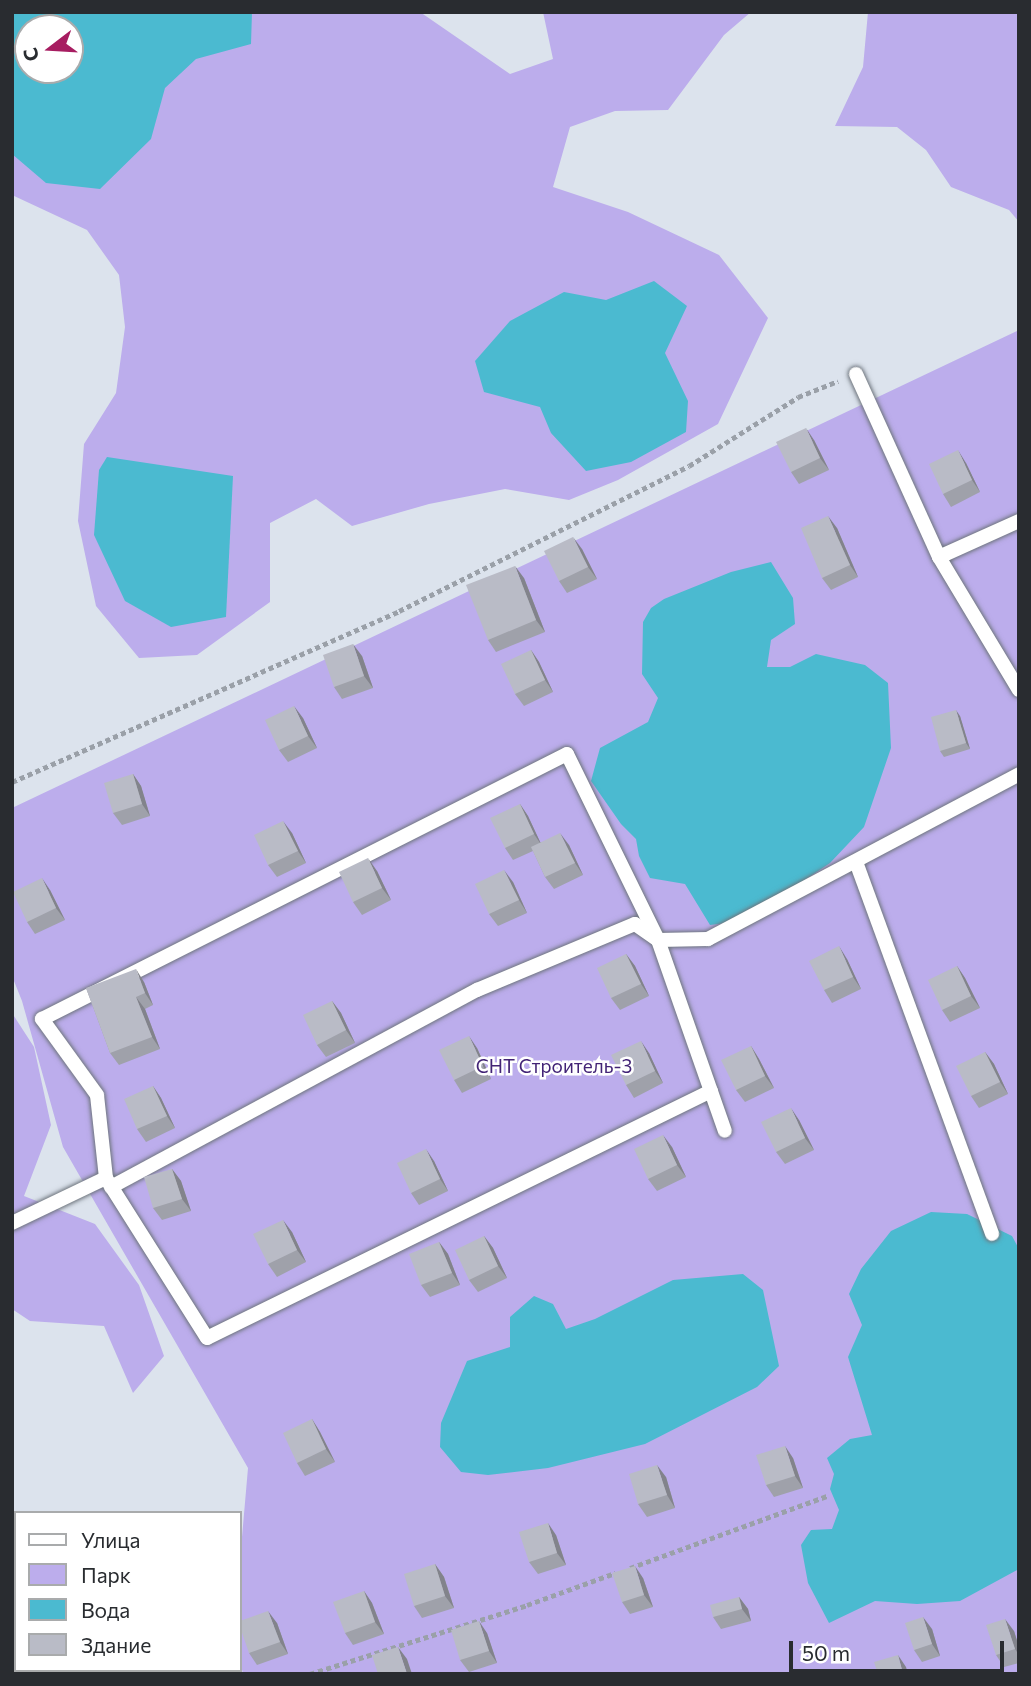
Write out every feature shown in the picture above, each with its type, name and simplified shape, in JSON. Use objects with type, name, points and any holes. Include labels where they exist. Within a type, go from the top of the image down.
[{"type":"lane","points":[[856,374],[939,557],[1019,690]]},
{"type":"lane","points":[[939,557],[1019,521]]},
{"type":"lane","points":[[711,1091],[208,1338],[108,1183],[97,1095],[41,1019],[567,754],[659,940],[725,1131]]},
{"type":"lane","points":[[12,1223],[108,1183],[477,990],[635,924],[659,940],[708,939],[1019,774]]},
{"type":"lane","points":[[856,862],[992,1234]]},
{"type":"path","points":[[12,782],[399,611],[689,466],[798,397],[856,374]]},
{"type":"path","points":[[310,1674],[527,1605],[827,1496]]},
{"type":"green space","points":[[12,12],[420,12],[510,74],[553,59],[543,12],[751,12],[724,35],[668,110],[615,111],[570,127],[553,187],[628,212],[719,255],[768,318],[718,424],[618,480],[569,500],[505,489],[429,504],[352,526],[316,499],[270,523],[270,602],[197,655],[139,658],[96,606],[78,521],[84,444],[116,393],[125,327],[119,275],[87,230],[12,195]]},
{"type":"green space","points":[[868,12],[1019,12],[1019,222],[1009,210],[951,187],[926,150],[897,127],[835,126],[863,67]]},
{"type":"green space","name":"СНТ Строитель-3","points":[[1019,330],[1019,1674],[243,1674],[242,1537],[248,1468],[63,1147],[22,1001],[12,976],[12,808]]},
{"type":"green space","points":[[12,1013],[34,1047],[51,1125],[24,1196],[95,1224],[139,1285],[164,1356],[133,1393],[104,1326],[30,1321],[12,1309]]},
{"type":"water","points":[[12,12],[252,12],[251,44],[196,59],[165,88],[151,139],[100,189],[46,183],[12,154]]},
{"type":"water","points":[[654,281],[687,306],[665,353],[688,401],[686,432],[631,462],[586,471],[551,433],[540,407],[484,392],[475,361],[510,321],[564,292],[606,300]]},
{"type":"water","points":[[107,457],[233,476],[226,617],[171,627],[125,601],[94,535],[99,470]]},
{"type":"water","points":[[771,562],[793,598],[795,624],[771,640],[767,667],[790,667],[816,654],[865,665],[888,683],[891,748],[864,827],[830,863],[769,904],[726,923],[710,925],[685,884],[650,878],[639,856],[636,839],[621,824],[591,781],[600,748],[648,722],[658,698],[642,674],[643,622],[651,608],[664,599],[731,572]]},
{"type":"water","points":[[931,1212],[967,1214],[1012,1236],[1019,1249],[1019,1569],[960,1601],[917,1604],[875,1601],[829,1623],[808,1583],[801,1545],[811,1530],[832,1529],[839,1510],[830,1489],[834,1474],[827,1458],[850,1439],[872,1435],[848,1357],[862,1325],[849,1294],[861,1269],[891,1231]]},
{"type":"water","points":[[743,1274],[763,1290],[779,1366],[757,1387],[645,1444],[548,1468],[488,1475],[461,1472],[440,1447],[441,1423],[467,1361],[510,1347],[510,1317],[534,1296],[553,1304],[566,1329],[595,1319],[673,1280]]},
{"type":"building","points":[[806,428],[820,458],[791,472],[776,442]]},
{"type":"building","points":[[958,450],[972,480],[943,494],[929,464]]},
{"type":"building","points":[[828,516],[850,565],[822,578],[801,528]]},
{"type":"building","points":[[573,537],[588,567],[559,581],[544,551]]},
{"type":"building","points":[[515,566],[536,620],[488,640],[466,585]]},
{"type":"building","points":[[353,644],[364,676],[334,687],[323,655]]},
{"type":"building","points":[[531,650],[545,680],[515,694],[501,664]]},
{"type":"building","points":[[294,706],[308,736],[279,750],[265,720]]},
{"type":"building","points":[[956,710],[966,743],[940,751],[931,717]]},
{"type":"building","points":[[133,774],[142,804],[113,813],[104,783]]},
{"type":"building","points":[[520,804],[534,834],[505,848],[490,818]]},
{"type":"building","points":[[283,821],[298,851],[268,865],[254,835]]},
{"type":"building","points":[[560,833],[575,863],[545,877],[531,847]]},
{"type":"building","points":[[368,858],[382,888],[353,902],[339,872]]},
{"type":"building","points":[[504,870],[519,900],[489,914],[475,884]]},
{"type":"building","points":[[42,878],[56,908],[27,922],[13,892]]},
{"type":"building","points":[[839,946],[853,977],[824,990],[809,961]]},
{"type":"building","points":[[626,954],[641,984],[611,998],[597,968]]},
{"type":"building","points":[[957,966],[971,996],[942,1010],[928,980]]},
{"type":"building","points":[[136,969],[145,993],[136,997],[152,1037],[110,1053],[86,988]]},
{"type":"building","points":[[332,1001],[346,1030],[317,1045],[303,1015]]},
{"type":"building","points":[[469,1036],[483,1066],[454,1080],[439,1050]]},
{"type":"building","points":[[641,1041],[655,1071],[626,1085],[611,1055]]},
{"type":"building","points":[[751,1046],[765,1076],[736,1090],[721,1060]]},
{"type":"building","points":[[985,1052],[1000,1082],[971,1096],[956,1066]]},
{"type":"building","points":[[153,1086],[167,1116],[137,1129],[124,1099]]},
{"type":"building","points":[[791,1108],[805,1138],[776,1152],[761,1122]]},
{"type":"building","points":[[663,1135],[677,1165],[648,1179],[634,1149]]},
{"type":"building","points":[[426,1149],[440,1179],[411,1193],[397,1163]]},
{"type":"building","points":[[172,1169],[182,1199],[153,1208],[144,1177]]},
{"type":"building","points":[[283,1220],[297,1250],[268,1264],[253,1234]]},
{"type":"building","points":[[484,1236],[498,1266],[469,1280],[455,1250]]},
{"type":"building","points":[[439,1242],[452,1273],[421,1285],[409,1254]]},
{"type":"building","points":[[312,1419],[326,1449],[297,1463],[283,1433]]},
{"type":"building","points":[[785,1446],[795,1476],[766,1485],[756,1455]]},
{"type":"building","points":[[657,1465],[667,1495],[638,1504],[629,1474]]},
{"type":"building","points":[[548,1523],[557,1553],[529,1562],[519,1532]]},
{"type":"building","points":[[435,1564],[445,1596],[414,1606],[404,1574]]},
{"type":"building","points":[[635,1566],[644,1595],[622,1602],[612,1573]]},
{"type":"building","points":[[364,1591],[375,1622],[345,1633],[333,1602]]},
{"type":"building","points":[[739,1597],[742,1609],[713,1617],[710,1605]]},
{"type":"building","points":[[268,1611],[280,1642],[249,1653],[242,1633],[242,1620]]},
{"type":"building","points":[[923,1617],[932,1644],[914,1650],[905,1623]]},
{"type":"building","points":[[1005,1619],[1015,1649],[996,1655],[986,1625]]},
{"type":"building","points":[[479,1621],[489,1651],[460,1660],[451,1630]]},
{"type":"building","points":[[398,1647],[407,1674],[378,1674],[372,1655]]},
{"type":"building","points":[[898,1655],[903,1674],[878,1674],[874,1662]]},
{"type":"building","points":[[76,1672],[143,1674],[77,1674]]}]
